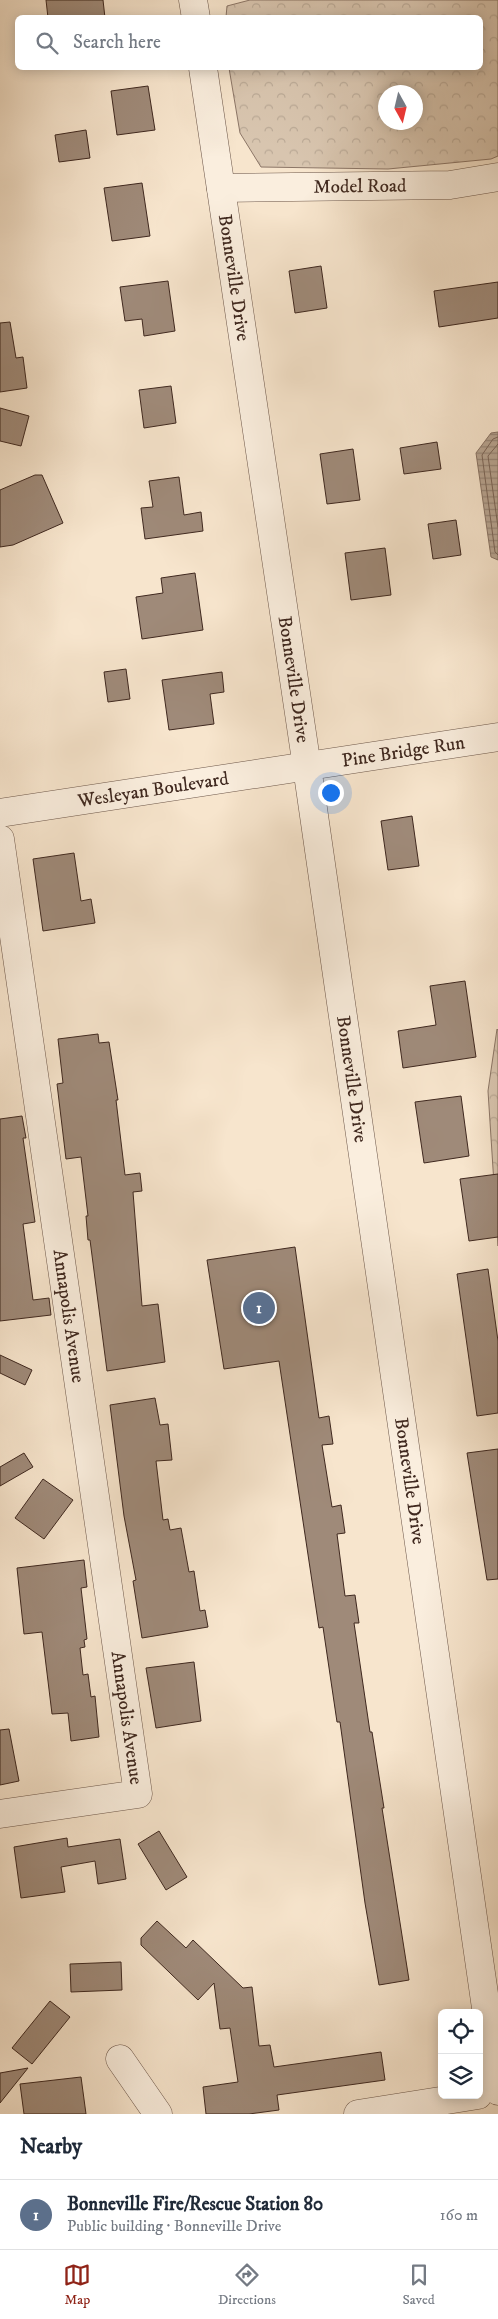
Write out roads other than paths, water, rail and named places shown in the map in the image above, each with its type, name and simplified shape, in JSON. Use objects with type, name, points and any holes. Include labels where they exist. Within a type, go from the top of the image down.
[{"type":"street","points":[[193,0],[196,15]]},
{"type":"street","name":"Bonneville Drive","points":[[203,70],[307,767],[498,2092]]},
{"type":"street","name":"Model Road","points":[[221,188],[450,185],[498,177]]},
{"type":"street","name":"Pine Bridge Run","points":[[307,767],[498,737]]},
{"type":"street","name":"Wesleyan Boulevard","points":[[0,813],[307,767]]},
{"type":"street","name":"Annapolis Avenue","points":[[0,839],[138,1794],[0,1814]]},
{"type":"street","points":[[120,2060],[158,2114]]},
{"type":"street","points":[[483,2094],[498,2092]]},
{"type":"street","points":[[358,2114],[454,2099]]},
{"type":"water","points":[[498,432],[498,560],[491,557],[476,453],[491,433]]},
{"type":"place","name":"Bonneville Fire/Rescue Station 80","points":[[259,1308]]}]
